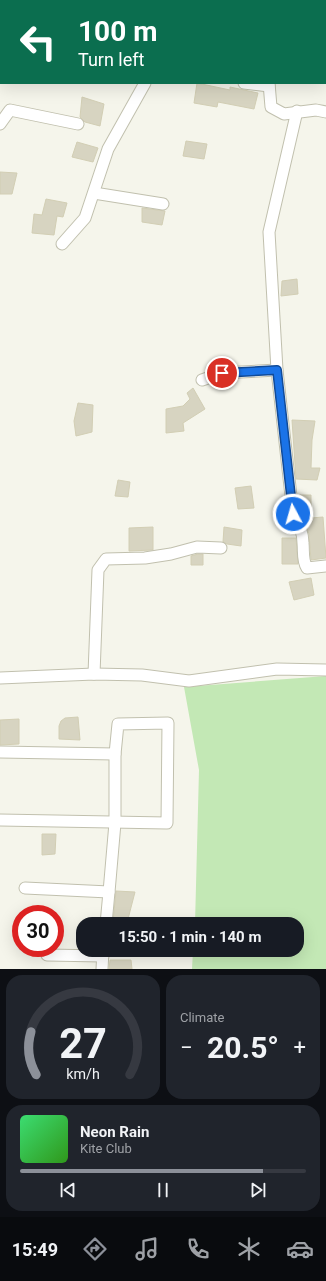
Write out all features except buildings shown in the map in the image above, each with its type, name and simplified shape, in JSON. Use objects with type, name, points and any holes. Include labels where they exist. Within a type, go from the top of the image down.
[{"type":"street","points":[[62,244],[85,218],[108,149],[144,84]]},
{"type":"street","points":[[256,84],[269,85],[271,107],[280,113],[284,114],[297,111],[316,110],[326,112]]},
{"type":"street","points":[[0,124],[10,110],[78,124]]},
{"type":"street","points":[[297,111],[269,232],[277,370],[293,514],[300,526],[303,542],[303,563],[307,568],[326,566]]},
{"type":"street","points":[[94,193],[163,204]]},
{"type":"street","points":[[202,380],[222,373],[277,370]]},
{"type":"street","points":[[94,674],[98,570],[106,559],[145,558],[172,554],[197,547],[222,548]]},
{"type":"street","points":[[0,678],[94,674],[142,676],[189,681],[277,669],[326,670]]},
{"type":"street","points":[[0,820],[115,823],[167,823],[168,723],[118,724],[115,754],[115,823],[107,917]]},
{"type":"street","points":[[0,752],[115,754]]},
{"type":"street","points":[[25,888],[109,892]]},
{"type":"street","points":[[64,954],[76,954]]},
{"type":"street","points":[[102,969],[103,957]]},
{"type":"green space","points":[[326,676],[326,969],[192,969],[193,957],[304,957],[304,917],[195,917],[199,770],[184,687]]},
{"type":"route","points":[[222,373],[277,370],[293,514]]}]
